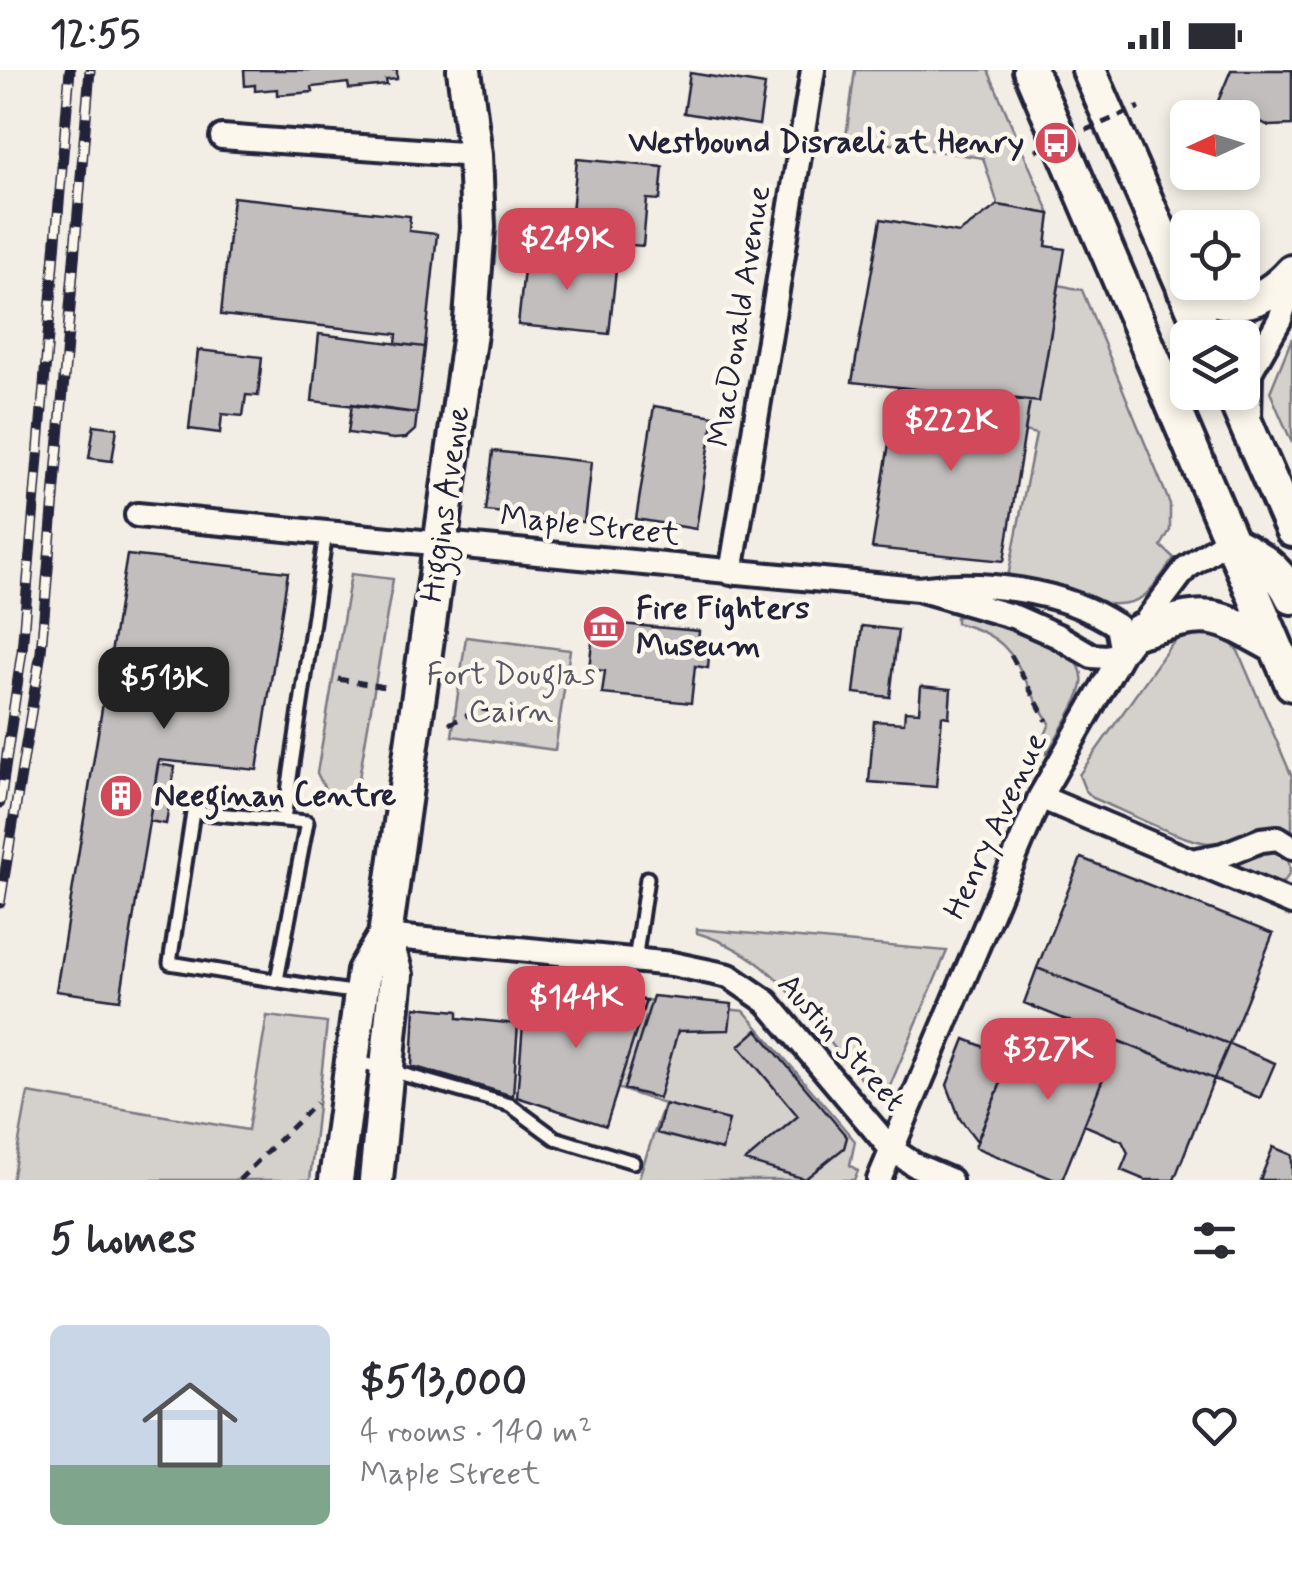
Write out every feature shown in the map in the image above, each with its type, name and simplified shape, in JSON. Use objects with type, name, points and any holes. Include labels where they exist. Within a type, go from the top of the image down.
[{"type":"main road","name":"Higgins Avenue","points":[[336,1180],[364,971],[385,936],[470,332],[478,227],[464,70]]},
{"type":"main road","points":[[1030,70],[1292,684]]},
{"type":"main road","points":[[1088,70],[1170,257]]},
{"type":"main road","points":[[1260,297],[1292,272]]},
{"type":"main road","points":[[1215,300],[1253,300]]},
{"type":"main road","points":[[1240,410],[1292,530]]},
{"type":"main road","points":[[1232,543],[1267,562],[1285,582],[1292,598]]},
{"type":"main road","points":[[1131,642],[1178,620],[1224,618],[1276,647]]},
{"type":"main road","name":"Higgins Avenue","points":[[376,1180],[396,975],[385,936]]},
{"type":"street","name":"MacDonald Avenue","points":[[731,572],[813,70]]},
{"type":"street","points":[[222,137],[474,154]]},
{"type":"street","points":[[1248,429],[1250,372],[1280,319],[1292,283]]},
{"type":"street","name":"Maple Street","points":[[137,516],[918,588],[1015,617],[1092,656],[1107,658],[1131,642],[1117,626],[1094,611],[1002,588],[956,583],[918,588]]},
{"type":"street","name":"Henry Avenue","points":[[879,1180],[1040,797],[1131,642],[1186,568],[1219,546],[1232,543]]},
{"type":"street","points":[[1040,797],[1292,903]]},
{"type":"street","points":[[1192,860],[1223,855],[1261,840],[1278,838],[1292,847]]},
{"type":"street","name":"Austin Street","points":[[385,936],[718,973],[755,991],[891,1149]]},
{"type":"street","points":[[891,1149],[915,1165],[950,1180]]},
{"type":"lane","points":[[284,819],[326,534]]},
{"type":"lane","points":[[277,980],[307,822],[194,812],[170,963],[277,980],[360,993]]},
{"type":"lane","points":[[636,961],[648,878]]},
{"type":"lane","points":[[350,1059],[510,1105],[555,1138],[633,1162]]},
{"type":"path","points":[[1036,151],[1140,107]]},
{"type":"path","points":[[1011,655],[1047,721]]},
{"type":"path","points":[[338,680],[386,687]]},
{"type":"path","points":[[448,724],[481,709],[520,716]]},
{"type":"path","points":[[240,1180],[328,1090]]},
{"type":"green space","points":[[855,70],[988,70],[1050,214],[998,205],[983,158],[846,137]]},
{"type":"green space","points":[[1059,285],[1082,290],[1170,504],[1170,530],[1161,546],[1174,558],[1157,583],[1132,602],[1078,599],[1008,577],[1036,434],[1025,431],[1030,400],[1039,401]]},
{"type":"green space","points":[[1292,338],[1292,443],[1270,392]]},
{"type":"green space","points":[[351,574],[393,579],[356,796],[326,791],[317,773]]},
{"type":"green space","points":[[969,614],[1069,654],[1081,670],[1080,693],[1046,754],[1038,753],[1050,723],[1006,649],[978,630],[956,623],[956,617]]},
{"type":"green space","points":[[1199,630],[1221,636],[1238,651],[1292,777],[1292,830],[1261,828],[1221,842],[1198,841],[1093,798],[1085,790],[1079,775],[1170,646],[1181,636]]},
{"type":"green space","name":"Fort Douglas Cairn","points":[[466,637],[570,650],[555,750],[452,736]]},
{"type":"green space","points":[[1269,850],[1282,853],[1289,862],[1290,872],[1285,881],[1276,885],[1232,867]]},
{"type":"green space","points":[[697,929],[947,951],[884,1100],[839,1054],[782,984],[759,964],[731,946],[697,933]]},
{"type":"green space","points":[[646,1000],[744,1011],[855,1141],[850,1165],[858,1171],[854,1180],[638,1180],[664,1104],[617,1088]]},
{"type":"green space","points":[[267,1016],[327,1023],[310,1180],[12,1180],[28,1093],[248,1130]]},
{"type":"building","points":[[244,70],[397,70],[397,79],[386,80],[387,85],[349,89],[348,83],[312,87],[313,92],[277,95],[277,89],[255,91],[255,85],[245,86]]},
{"type":"building","points":[[1231,70],[1292,70],[1292,125],[1269,126],[1260,122],[1260,100],[1218,100]]},
{"type":"building","points":[[690,73],[765,85],[759,125],[684,113]]},
{"type":"building","points":[[577,159],[663,167],[660,200],[647,199],[643,246],[619,244],[617,261],[568,255]]},
{"type":"building","points":[[233,197],[410,216],[409,231],[437,234],[425,347],[396,344],[397,334],[221,315]]},
{"type":"building","points":[[998,205],[1050,214],[1046,246],[1065,249],[1039,402],[852,382],[881,219],[959,233]]},
{"type":"building","points":[[526,251],[617,261],[609,334],[518,325]]},
{"type":"building","points":[[319,334],[425,347],[417,413],[312,401]]},
{"type":"building","points":[[198,350],[262,357],[258,396],[246,395],[243,416],[222,414],[220,433],[189,429]]},
{"type":"building","points":[[898,388],[1030,400],[1004,561],[872,548]]},
{"type":"building","points":[[352,404],[417,413],[415,430],[406,438],[394,439],[348,433]]},
{"type":"building","points":[[654,406],[714,416],[696,529],[636,519]]},
{"type":"building","points":[[94,425],[117,428],[112,461],[89,458]]},
{"type":"building","points":[[493,451],[591,462],[584,522],[486,511]]},
{"type":"building","name":"Neeginan Centre","points":[[127,555],[288,572],[257,770],[159,760],[120,1000],[56,991]]},
{"type":"building","points":[[594,624],[699,631],[698,642],[710,643],[708,668],[695,666],[691,703],[602,694],[605,671],[589,669]]},
{"type":"building","points":[[862,626],[898,630],[890,697],[854,693]]},
{"type":"building","points":[[921,686],[951,689],[949,717],[942,716],[936,787],[869,782],[874,721],[904,723],[905,711],[919,712]]},
{"type":"building","points":[[158,764],[175,767],[166,824],[149,821]]},
{"type":"building","points":[[1081,858],[1273,934],[1229,1044],[1037,968]]},
{"type":"building","points":[[1037,968],[1229,1044],[1214,1079],[1024,1003]]},
{"type":"building","points":[[526,988],[646,1000],[606,1126],[517,1097]]},
{"type":"building","points":[[653,996],[732,1004],[729,1030],[678,1031],[659,1098],[624,1089]]},
{"type":"building","points":[[415,1007],[458,1011],[458,1018],[518,1024],[513,1096],[412,1066]]},
{"type":"building","points":[[1064,1019],[1118,1041],[1062,1180],[1055,1180],[975,1147],[1011,1058],[1042,1071]]},
{"type":"building","points":[[757,1030],[847,1137],[844,1148],[805,1179],[745,1161],[798,1116],[739,1046]]},
{"type":"building","points":[[965,1039],[1011,1058],[977,1141],[960,1119],[947,1085]]},
{"type":"building","points":[[1118,1041],[1214,1079],[1174,1180],[1145,1180],[1121,1170],[1128,1153],[1122,1141],[1084,1125]]},
{"type":"building","points":[[1229,1044],[1275,1063],[1260,1098],[1214,1079]]},
{"type":"building","points":[[665,1104],[729,1120],[722,1150],[657,1133]]},
{"type":"building","points":[[1273,1147],[1292,1155],[1292,1180],[1260,1180]]},
{"type":"railway","points":[[0,803],[22,651],[70,70]]},
{"type":"railway","points":[[0,903],[41,652],[90,70]]},
{"type":"place","name":"Westbound Disraeli at Henry","points":[[1056,143]]},
{"type":"place","name":"Fire Fighters Museum","points":[[604,627]]},
{"type":"place","name":"Neeginan Centre","points":[[121,796]]}]
